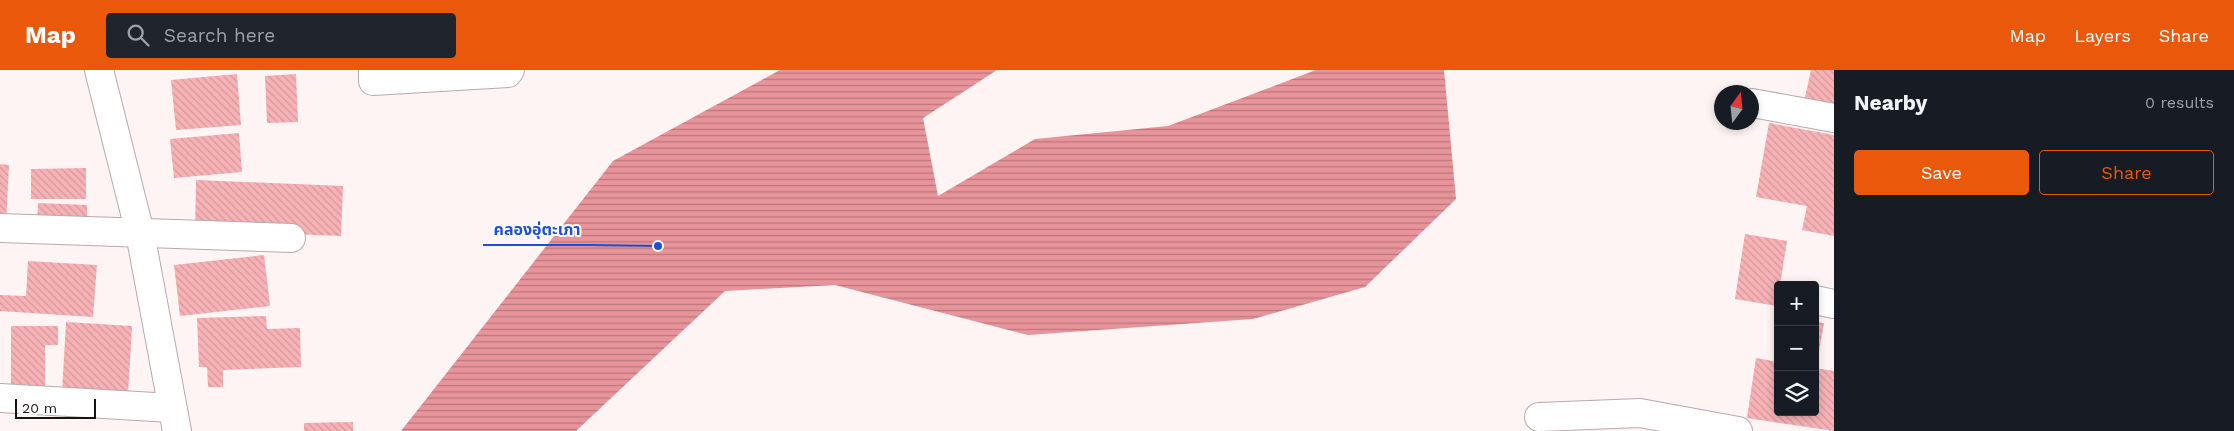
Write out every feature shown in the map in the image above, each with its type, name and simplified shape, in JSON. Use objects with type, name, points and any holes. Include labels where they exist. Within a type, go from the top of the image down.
[{"type":"street","points":[[0,398],[175,419],[140,233],[98,70]]},
{"type":"street","points":[[373,70],[373,81],[508,72],[510,70]]},
{"type":"street","points":[[1759,104],[1834,118]]},
{"type":"street","points":[[0,228],[290,238]]},
{"type":"street","points":[[1819,301],[1834,304]]},
{"type":"street","points":[[1539,417],[1640,413],[1738,431]]},
{"type":"shaded area","points":[[780,70],[997,70],[923,118],[938,196],[1035,139],[1168,126],[1316,70],[1444,70],[1456,199],[1365,287],[1253,319],[1028,335],[835,285],[725,291],[576,431],[401,431],[613,161]]},
{"type":"building","points":[[1811,70],[1834,70],[1834,113],[1803,106]]},
{"type":"building","points":[[237,74],[241,125],[176,130],[171,80]]},
{"type":"building","points":[[296,74],[298,122],[267,123],[265,76]]},
{"type":"building","points":[[1769,123],[1834,135],[1834,236],[1802,230],[1807,206],[1756,197]]},
{"type":"building","points":[[239,133],[242,172],[174,178],[170,139]]},
{"type":"building","points":[[0,164],[9,165],[6,225],[0,225]]},
{"type":"building","points":[[86,168],[86,199],[31,199],[31,169]]},
{"type":"building","points":[[196,180],[343,186],[341,236],[195,230]]},
{"type":"building","points":[[38,203],[87,205],[87,228],[37,226]]},
{"type":"building","points":[[1745,234],[1787,241],[1781,281],[1774,281],[1774,306],[1735,299]]},
{"type":"building","points":[[264,255],[270,306],[180,316],[174,265]]},
{"type":"building","points":[[28,261],[97,265],[93,317],[0,311],[0,295],[26,296]]},
{"type":"building","points":[[266,316],[267,329],[300,328],[301,367],[223,370],[223,387],[208,387],[207,367],[199,367],[197,318]]},
{"type":"building","points":[[66,322],[132,326],[128,395],[62,392]]},
{"type":"building","points":[[1819,322],[1824,323],[1819,352]]},
{"type":"building","points":[[11,326],[58,326],[58,345],[45,345],[45,394],[11,394]]},
{"type":"building","points":[[1756,358],[1774,361],[1774,416],[1819,416],[1819,369],[1834,371],[1834,431],[1747,418]]},
{"type":"building","points":[[353,422],[353,431],[304,431],[304,423]]},
{"type":"place","name":"คลองอุ่ตะเภา","points":[[658,246]]}]
